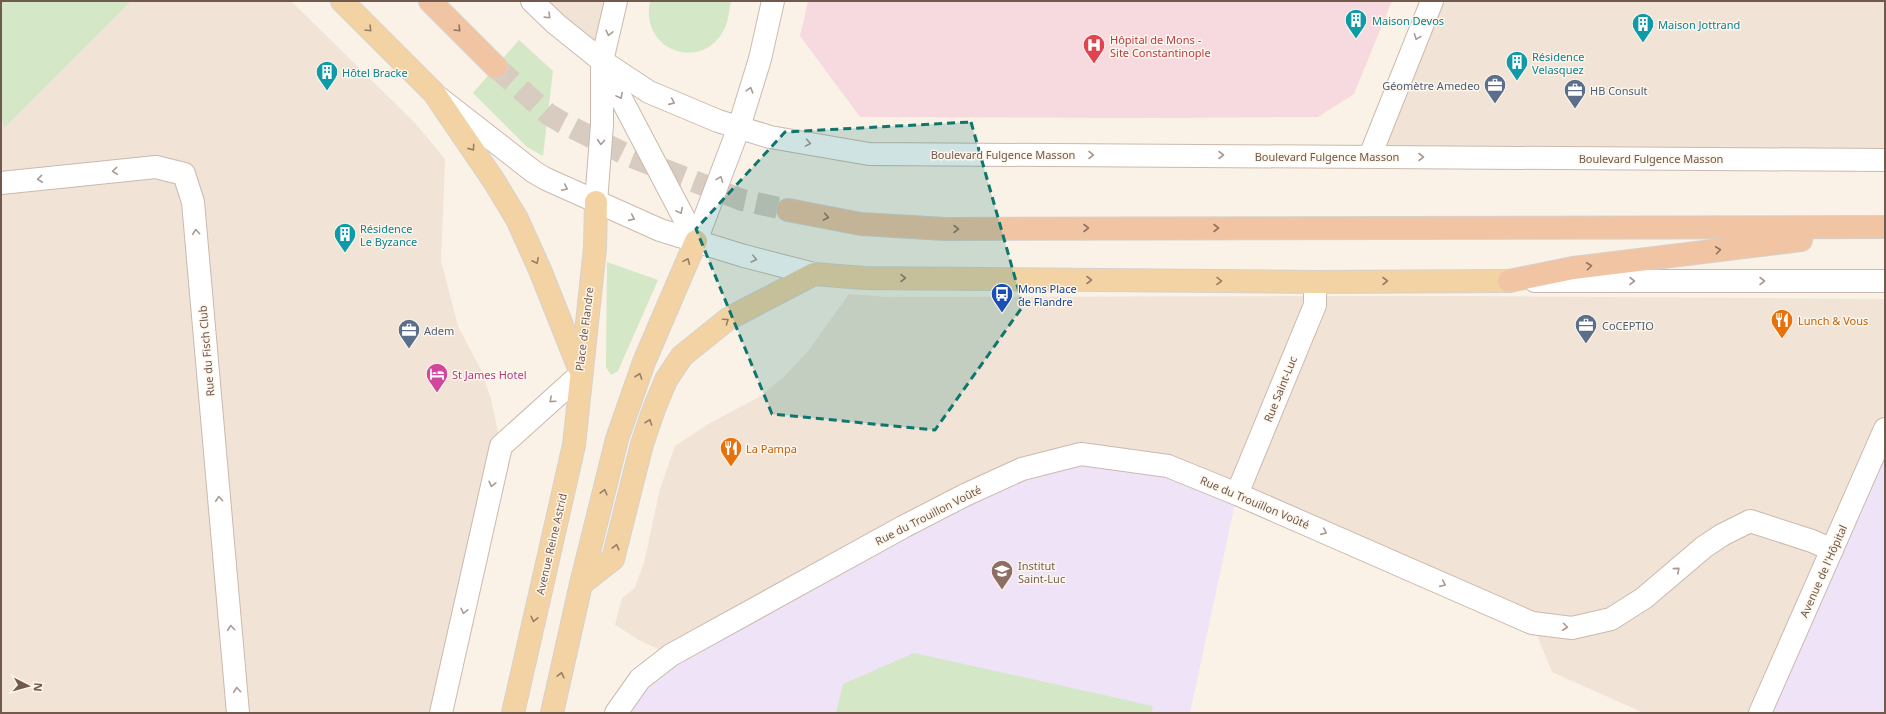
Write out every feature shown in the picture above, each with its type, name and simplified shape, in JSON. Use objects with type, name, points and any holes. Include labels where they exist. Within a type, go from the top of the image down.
[{"type":"highway","points":[[430,1],[496,67]]},
{"type":"highway","points":[[788,210],[861,224],[945,228],[1885,227]]},
{"type":"highway","points":[[1510,281],[1573,268],[1781,241],[1885,232]]},
{"type":"main road","points":[[342,1],[434,93],[494,181],[517,219],[540,270],[581,374]]},
{"type":"main road","name":"Place de Flandre","points":[[581,374],[595,248],[596,202]]},
{"type":"main road","points":[[552,713],[581,584],[617,439],[644,362],[678,280],[706,245]]},
{"type":"main road","points":[[581,584],[613,559],[642,444],[666,380],[682,356],[728,319],[814,274],[864,278],[1315,282],[1510,281]]},
{"type":"main road","name":"Avenue Reine Astrid","points":[[513,713],[574,445],[581,374]]},
{"type":"street","points":[[532,1],[564,31],[602,62],[649,92],[690,110],[739,127]]},
{"type":"street","points":[[706,245],[739,127],[760,59],[773,1]]},
{"type":"street","points":[[1370,156],[1432,1]]},
{"type":"street","name":"Place de Flandre","points":[[596,202],[602,125],[602,62],[616,3]]},
{"type":"street","points":[[602,62],[706,245]]},
{"type":"street","points":[[434,93],[534,172],[596,202],[660,230],[706,245],[814,274]]},
{"type":"street","name":"Boulevard Fulgence Masson","points":[[739,127],[770,137],[870,154],[1885,160]]},
{"type":"street","name":"Rue du Fisch Club","points":[[1,183],[156,167],[184,174],[193,202],[238,713]]},
{"type":"street","points":[[1510,281],[1885,281]]},
{"type":"street","name":"Rue Saint-Luc","points":[[1237,494],[1314,305],[1315,282]]},
{"type":"street","name":"Place de Flandre","points":[[441,713],[501,446],[581,374]]},
{"type":"street","name":"Avenue de l'Hôpital","points":[[1760,713],[1885,429]]},
{"type":"street","name":"Rue du Trouillon Voûté","points":[[616,713],[640,679],[671,655],[902,527],[965,495],[1022,469],[1080,454],[1168,466],[1237,494],[1532,623],[1572,628],[1611,619],[1644,598],[1704,547],[1722,535],[1750,521],[1812,541],[1832,550]]},
{"type":"highlighted area","points":[[971,122],[1023,306],[935,430],[772,414],[696,229],[785,132]]},
{"type":"shaded area","points":[[1,1],[291,1],[415,123],[445,159],[441,261],[458,326],[482,372],[491,400],[501,446],[441,713],[1,713]]},
{"type":"shaded area","points":[[532,1],[616,1],[602,61]]},
{"type":"shaded area","name":"Hôpital de Mons - Site Constantinople","points":[[808,1],[1392,1],[1354,94],[1318,117],[1155,118],[860,117],[800,36]]},
{"type":"shaded area","points":[[1432,1],[1885,1],[1885,160],[1370,156]]},
{"type":"shaded area","points":[[849,294],[887,297],[1454,296],[1885,299],[1885,429],[1760,713],[1644,713],[1552,672],[1532,623],[1237,494],[671,655],[639,640],[615,625],[622,598],[634,589],[644,563],[660,489],[675,446],[710,423],[761,396],[786,375],[809,350]]},
{"type":"shaded area","points":[[1885,429],[1885,713],[1760,713]]},
{"type":"shaded area","name":"Institut Saint-Luc","points":[[1081,454],[1237,494],[1190,713],[616,713],[640,679],[903,527]]},
{"type":"green space","points":[[1,1],[131,1],[4,128],[1,111]]},
{"type":"green space","points":[[650,1],[731,1],[726,25],[717,40],[705,49],[691,53],[677,51],[664,44],[655,34],[649,19]]},
{"type":"green space","points":[[519,40],[553,71],[543,156],[527,147],[473,93]]},
{"type":"green space","points":[[607,262],[658,280],[618,371],[611,375],[606,367]]},
{"type":"green space","points":[[914,653],[1153,706],[1151,713],[836,713],[843,684]]},
{"type":"tunnel","points":[[496,67],[548,114],[627,155],[742,200],[788,210]]},
{"type":"place","name":"Maison Devos","points":[[1356,40]]},
{"type":"place","name":"Maison Jottrand","points":[[1643,44]]},
{"type":"place","name":"Hôpital de Mons - Site Constantinople","points":[[1094,64]]},
{"type":"place","name":"Résidence Velasquez","points":[[1517,82]]},
{"type":"place","name":"Hôtel Bracke","points":[[327,92]]},
{"type":"place","name":"Géomètre Amedeo","points":[[1495,104]]},
{"type":"place","name":"HB Consult","points":[[1575,110]]},
{"type":"place","name":"Résidence Le Byzance","points":[[345,254]]},
{"type":"place","name":"Mons Place de Flandre","points":[[1002,314]]},
{"type":"place","name":"Lunch & Vous","points":[[1782,340]]},
{"type":"place","name":"CoCEPTIO","points":[[1586,344]]},
{"type":"place","name":"Adem","points":[[409,350]]},
{"type":"place","name":"St James Hotel","points":[[437,394]]},
{"type":"place","name":"La Pampa","points":[[731,468]]},
{"type":"place","name":"Institut Saint-Luc","points":[[1002,590]]}]
